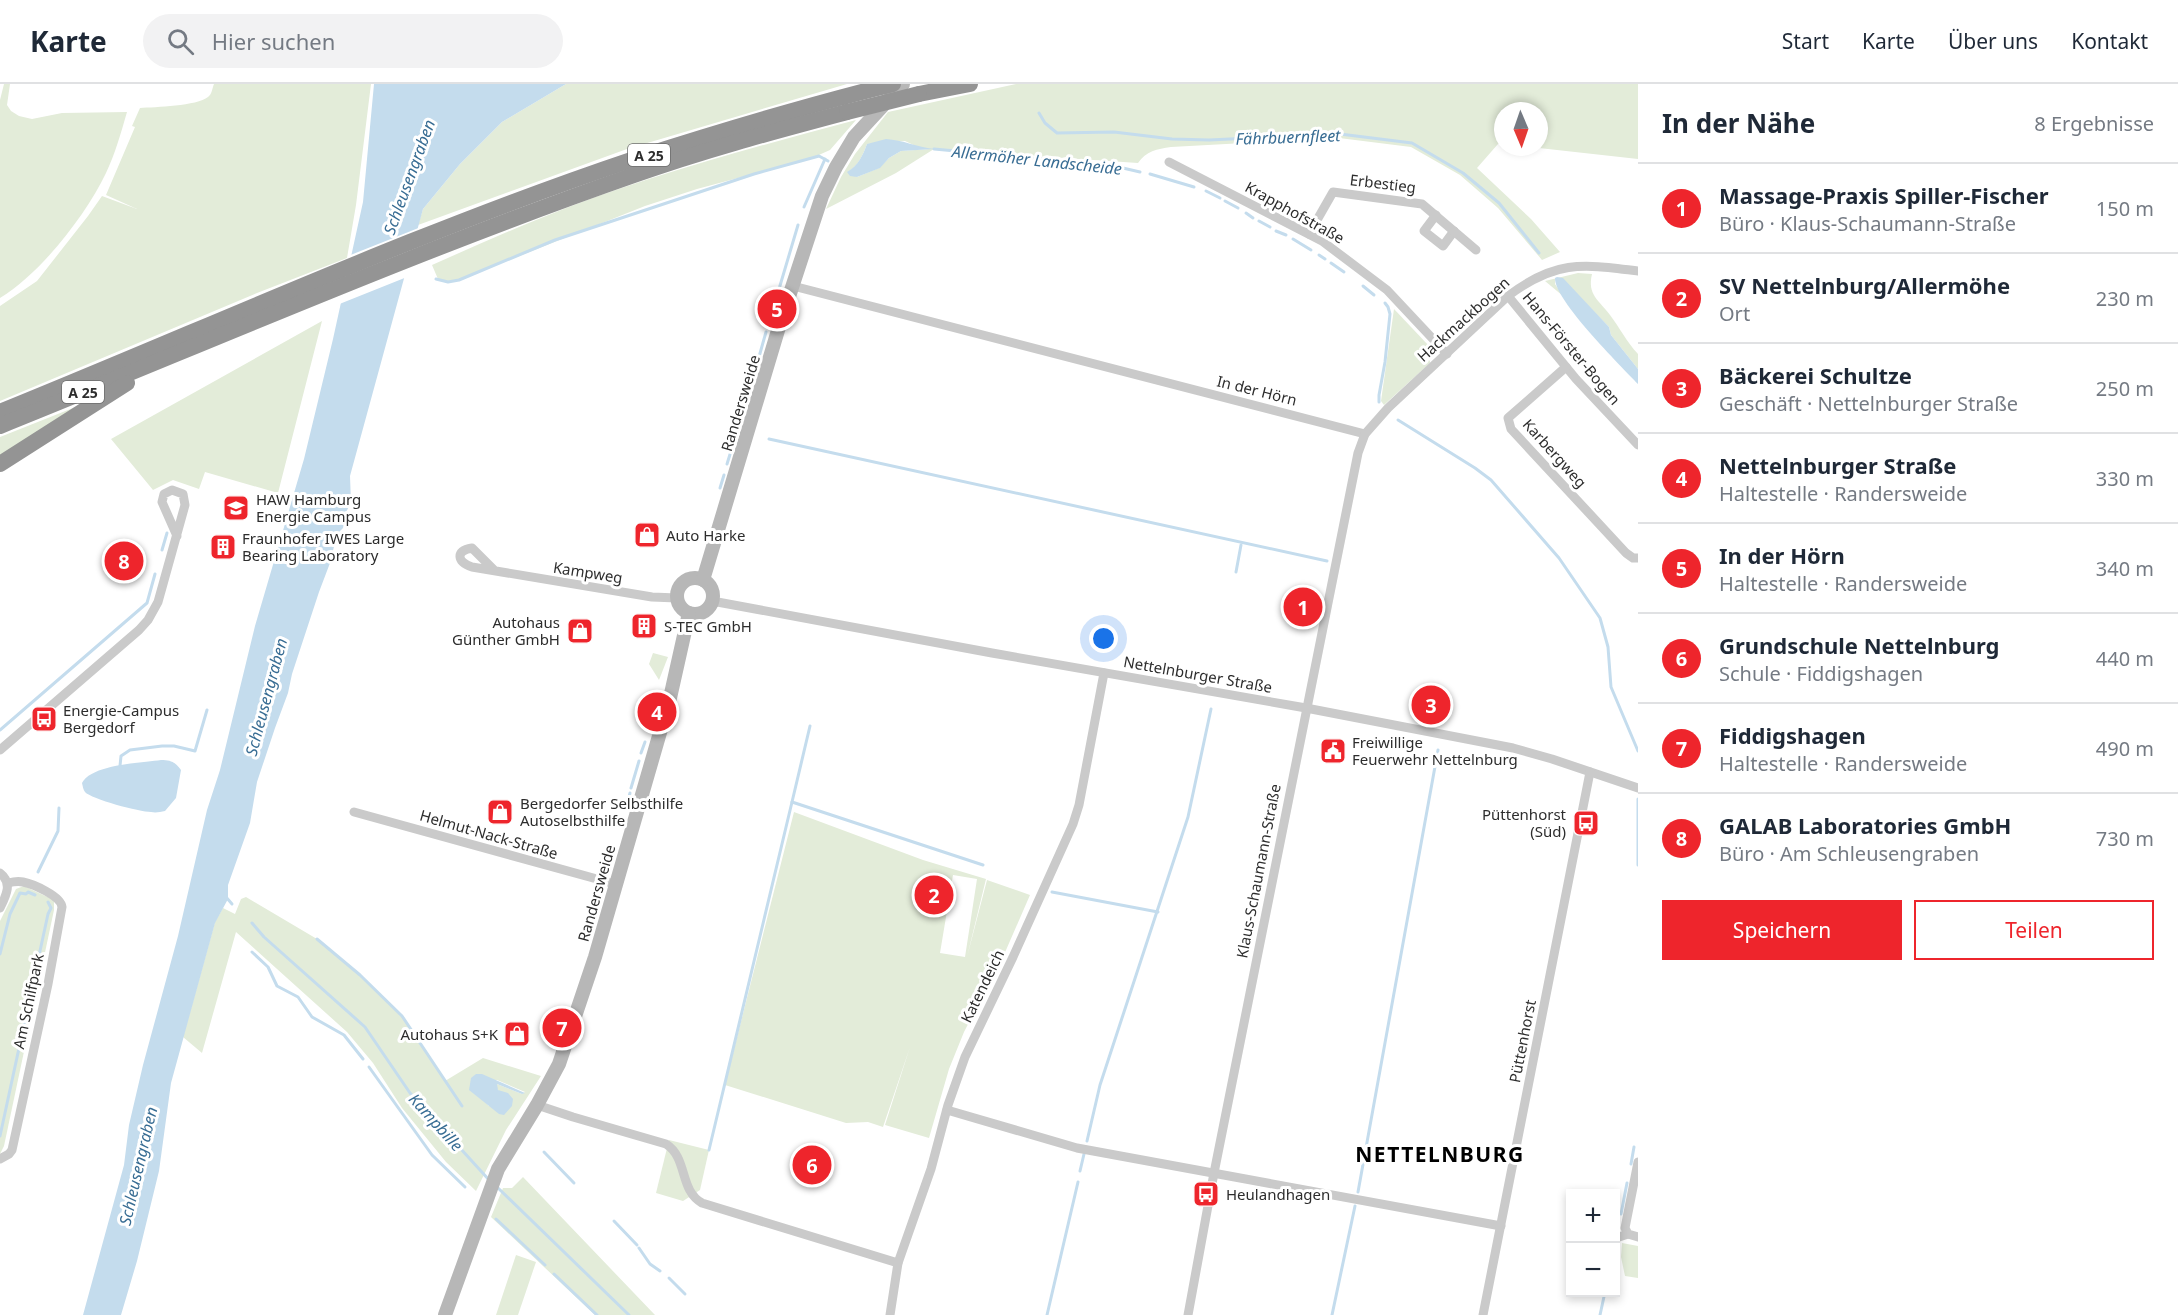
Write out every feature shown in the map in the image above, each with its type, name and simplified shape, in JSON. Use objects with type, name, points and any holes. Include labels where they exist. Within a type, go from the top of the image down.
[{"type":"highway","name":"A 25","points":[[0,412],[340,271],[631,160],[893,84]]},
{"type":"highway","name":"A 25","points":[[0,426],[440,248],[635,174],[743,140],[847,112],[970,84]]},
{"type":"highway","points":[[0,464],[166,359]]},
{"type":"street","name":"Randersweide","points":[[703,580],[814,217],[836,167],[854,137],[903,84]]},
{"type":"street","name":"Krapphofstraße","points":[[1169,162],[1309,234],[1335,251],[1384,288],[1447,354]]},
{"type":"street","name":"Erbestieg","points":[[1309,234],[1333,192],[1422,204],[1476,250]]},
{"type":"street","points":[[1436,215],[1424,231],[1443,246],[1454,231]]},
{"type":"street","name":"Hackmackbogen","points":[[1365,435],[1388,408],[1508,296],[1530,280],[1565,267],[1588,265],[1638,271]]},
{"type":"street","name":"In der Hörn","points":[[793,286],[1365,435]]},
{"type":"street","name":"Hans-Förster-Bogen","points":[[1508,296],[1566,367],[1638,445]]},
{"type":"street","name":"Karbergweg","points":[[1566,367],[1508,418],[1511,429],[1626,552],[1633,558],[1638,558]]},
{"type":"street","name":"Klaus-Schaumann-Straße","points":[[1188,1315],[1306,708],[1358,453],[1365,435]]},
{"type":"street","points":[[0,750],[148,620],[158,602],[177,536]]},
{"type":"street","name":"Kampweg","points":[[494,570],[652,597],[677,598]]},
{"type":"street","points":[[691,579],[703,580],[711,589],[712,601],[706,610],[689,614],[680,606],[677,598],[678,590],[691,579]]},
{"type":"street","name":"Nettelnburger Straße","points":[[712,601],[1306,708],[1513,748],[1638,788]]},
{"type":"street","name":"Randersweide","points":[[445,1315],[498,1169],[559,1064],[593,963],[673,685],[689,614]]},
{"type":"street","name":"Katendeich","points":[[890,1315],[898,1263],[931,1169],[947,1110],[970,1042],[1010,965],[1074,824],[1104,673]]},
{"type":"street","name":"Püttenhorst","points":[[1483,1315],[1590,772]]},
{"type":"street","name":"Helmut-Nack-Straße","points":[[354,812],[615,884]]},
{"type":"street","points":[[0,873],[8,883],[8,890],[0,908]]},
{"type":"street","name":"Am Schilfpark","points":[[0,1159],[12,1150],[62,907],[62,902],[57,897],[45,891],[22,882],[8,883]]},
{"type":"street","points":[[537,1105],[573,1118],[666,1144],[679,1158],[691,1195],[702,1203],[898,1263]]},
{"type":"street","points":[[947,1110],[1077,1148],[1501,1226]]},
{"type":"street","points":[[1628,1234],[1625,1228],[1638,1162]]},
{"type":"street","points":[[1620,1237],[1628,1234],[1638,1237]]},
{"type":"green space","points":[[4,84],[10,84],[7,105],[11,111],[19,116],[32,119],[62,113],[127,112],[109,166],[87,207],[46,259],[0,298],[0,100]]},
{"type":"green space","points":[[214,84],[371,84],[347,258],[257,293],[0,401],[0,306],[37,281],[102,196],[137,209],[106,195],[135,127],[132,126],[140,108],[175,106],[203,100],[208,97]]},
{"type":"green space","points":[[566,84],[847,84],[627,149],[418,225],[423,209],[460,164],[502,122]]},
{"type":"green space","points":[[1016,84],[1638,84],[1638,159],[1548,149],[1548,102],[1494,102],[1494,149],[1477,168],[1531,219],[1560,252],[1542,260],[1498,208],[1460,175],[1411,147],[1339,138],[1171,147],[1152,151],[1138,163],[934,149],[896,173],[826,209],[855,154],[888,112]],"holes":[[[905,141],[920,148],[930,149],[901,151],[879,168],[857,177],[848,172],[860,160],[867,144]]]},
{"type":"green space","points":[[856,120],[830,150],[812,158],[697,189],[645,206],[459,280],[448,282],[438,279],[432,265],[541,218],[618,189]]},
{"type":"green space","points":[[1578,273],[1592,274],[1591,287],[1595,297],[1638,354],[1638,369],[1611,335],[1609,327],[1575,292],[1556,278]]},
{"type":"green space","points":[[1555,279],[1555,284],[1563,296],[1545,281]]},
{"type":"green space","points":[[1394,309],[1429,346],[1430,363],[1384,405],[1381,401]]},
{"type":"green space","points":[[322,321],[278,493],[205,472],[199,489],[173,480],[153,490],[111,439]]},
{"type":"green space","points":[[78,406],[0,458],[0,437]]},
{"type":"green space","points":[[653,653],[668,657],[659,680],[649,664]]},
{"type":"green space","points":[[794,812],[923,860],[986,879],[967,957],[987,880],[1030,895],[1003,957],[964,1032],[949,1069],[929,1138],[885,1125],[910,1047],[883,1127],[868,1122],[846,1123],[725,1085]],"holes":[[[953,875],[977,879],[965,957],[940,953]]]},
{"type":"green space","points":[[24,886],[54,900],[54,910],[4,1146],[0,1154],[0,921],[16,889]]},
{"type":"green space","points":[[246,897],[317,939],[360,975],[402,1016],[445,1081],[483,1058],[541,1076],[506,1130],[476,1191],[446,1162],[402,1108],[373,1063],[347,1032],[236,932],[202,1053],[183,1037],[215,922],[223,908],[235,914],[241,899]],"holes":[[[497,1080],[525,1092],[522,1094],[497,1084],[496,1088],[499,1091],[489,1106],[471,1088]]]},
{"type":"green space","points":[[669,1140],[709,1150],[700,1190],[683,1201],[656,1193]]},
{"type":"green space","points":[[523,1177],[655,1315],[595,1315],[491,1217],[503,1188],[512,1188]]},
{"type":"green space","points":[[1622,1243],[1638,1246],[1638,1278],[1625,1276],[1621,1257]]},
{"type":"green space","points":[[516,1255],[536,1262],[518,1315],[496,1315]]},
{"type":"water","name":"Schleusengraben","points":[[374,84],[566,84],[502,122],[460,164],[423,209],[350,476],[351,503],[346,512],[343,528],[337,534],[330,563],[257,782],[250,823],[228,885],[228,899],[215,923],[171,1083],[159,1171],[121,1315],[83,1315],[124,1165],[129,1125],[143,1065],[178,936],[207,810],[220,770],[255,626],[304,459],[333,339],[363,202]]},
{"type":"water","points":[[886,139],[934,149],[901,151],[889,158],[880,168],[857,177],[850,176],[847,172],[862,156],[867,144]]},
{"type":"water","points":[[1555,278],[1563,278],[1609,327],[1611,335],[1638,369],[1638,384],[1576,316],[1558,288]]},
{"type":"water","points":[[161,760],[172,762],[181,770],[176,798],[165,811],[145,811],[116,805],[89,795],[83,789],[82,783],[87,777],[106,768]]},
{"type":"water","points":[[476,1074],[482,1074],[525,1093],[522,1094],[497,1084],[498,1090],[508,1093],[513,1099],[512,1106],[504,1115],[499,1114],[469,1090],[471,1078]]},
{"type":"pier","points":[[421,227],[407,277],[337,305],[348,256]]},
{"type":"waterway","name":"Fährbuernfleet","points":[[1039,113],[1045,123],[1057,133],[1114,132],[1172,139],[1209,140],[1340,134],[1412,143],[1463,173],[1499,203],[1539,253]]},
{"type":"waterway","name":"Allermöher Landscheide","points":[[934,149],[1110,165],[1140,172]]},
{"type":"waterway","points":[[436,279],[448,282],[459,280],[555,240],[754,174],[819,156],[828,161]]},
{"type":"waterway","points":[[804,207],[825,159]]},
{"type":"waterway","name":"Allermöher Landscheide","points":[[1150,174],[1194,187]]},
{"type":"waterway","name":"Allermöher Landscheide","points":[[1206,191],[1220,198]]},
{"type":"waterway","name":"Allermöher Landscheide","points":[[1225,201],[1238,208]]},
{"type":"waterway","name":"Allermöher Landscheide","points":[[1246,213],[1253,218]]},
{"type":"waterway","name":"Allermöher Landscheide","points":[[1259,221],[1270,227]]},
{"type":"waterway","points":[[771,316],[798,225]]},
{"type":"waterway","name":"Allermöher Landscheide","points":[[1276,231],[1286,235]]},
{"type":"waterway","name":"Allermöher Landscheide","points":[[1293,239],[1311,250]]},
{"type":"waterway","name":"Allermöher Landscheide","points":[[1319,255],[1325,259]]},
{"type":"waterway","name":"Allermöher Landscheide","points":[[1331,263],[1344,272]]},
{"type":"waterway","name":"Allermöher Landscheide","points":[[1363,286],[1374,295]]},
{"type":"waterway","points":[[1379,402],[1390,314],[1385,303]]},
{"type":"waterway","points":[[748,396],[766,332]]},
{"type":"waterway","points":[[738,428],[744,409]]},
{"type":"waterway","points":[[1398,420],[1491,480],[1559,558],[1600,618],[1608,647],[1611,687],[1638,751]]},
{"type":"waterway","points":[[727,464],[736,435]]},
{"type":"waterway","points":[[769,439],[1327,561]]},
{"type":"waterway","points":[[720,488],[724,475]]},
{"type":"waterway","points":[[162,550],[167,533]]},
{"type":"waterway","points":[[1236,572],[1241,545]]},
{"type":"waterway","points":[[0,730],[147,603],[155,574]]},
{"type":"waterway","points":[[1087,1141],[1100,1085],[1188,817],[1211,709]]},
{"type":"waterway","points":[[120,766],[121,756],[130,750],[174,746],[195,751],[207,710]]},
{"type":"waterway","points":[[810,726],[792,802],[983,865]]},
{"type":"waterway","points":[[641,753],[645,742]]},
{"type":"waterway","points":[[1358,1192],[1438,750]]},
{"type":"waterway","points":[[631,788],[639,761]]},
{"type":"waterway","points":[[626,808],[630,793]]},
{"type":"waterway","points":[[1638,799],[1638,865]]},
{"type":"waterway","points":[[709,1150],[792,802]]},
{"type":"waterway","points":[[38,872],[58,831],[59,808]]},
{"type":"waterway","points":[[0,954],[10,914],[20,893],[28,892],[35,895]]},
{"type":"waterway","points":[[1052,892],[1158,912]]},
{"type":"waterway","name":"Kampbille","points":[[226,897],[232,904]]},
{"type":"waterway","points":[[0,1136],[51,908],[48,902]]},
{"type":"waterway","name":"Kampbille","points":[[252,923],[264,937],[365,1027],[410,1093],[490,1181]]},
{"type":"waterway","points":[[317,939],[360,975],[402,1016],[462,1106]]},
{"type":"waterway","points":[[252,952],[268,967],[277,986],[298,997],[312,1017],[344,1035],[363,1059]]},
{"type":"waterway","points":[[369,1067],[432,1155],[465,1187]]},
{"type":"waterway","points":[[1631,1164],[1634,1147]]},
{"type":"waterway","points":[[544,1152],[574,1183]]},
{"type":"waterway","points":[[1080,1171],[1084,1154]]},
{"type":"waterway","points":[[1047,1315],[1078,1182]]},
{"type":"waterway","points":[[1621,1214],[1627,1183]]},
{"type":"waterway","name":"Kampbille","points":[[497,1187],[629,1315]]},
{"type":"waterway","points":[[1332,1315],[1355,1206]]},
{"type":"waterway","points":[[496,1219],[545,1265]]},
{"type":"waterway","points":[[614,1221],[637,1245]]},
{"type":"waterway","points":[[639,1248],[650,1264],[660,1271]]},
{"type":"waterway","points":[[554,1274],[597,1315]]},
{"type":"waterway","points":[[669,1278],[685,1294]]},
{"type":"waterway","points":[[1600,1315],[1604,1297]]},
{"type":"place","name":"In der Hörn","points":[[777,309]]},
{"type":"place","name":"HAW Hamburg Energie Campus","points":[[236,508]]},
{"type":"place","name":"Auto Harke","points":[[647,535]]},
{"type":"place","name":"Fraunhofer IWES Large Bearing Laboratory","points":[[223,547]]},
{"type":"place","name":"GALAB Laboratories GmbH","points":[[124,561]]},
{"type":"place","name":"Massage-Praxis Spiller-Fischer","points":[[1303,607]]},
{"type":"place","name":"S-TEC GmbH","points":[[644,626]]},
{"type":"place","name":"Autohaus Günther GmbH","points":[[580,631]]},
{"type":"place","name":"Bäckerei Schultze","points":[[1431,705]]},
{"type":"place","name":"Nettelnburger Straße","points":[[657,712]]},
{"type":"place","name":"Energie-Campus Bergedorf","points":[[44,719]]},
{"type":"place","name":"Freiwillige Feuerwehr Nettelnburg","points":[[1333,751]]},
{"type":"place","name":"Bergedorfer Selbsthilfe Autoselbsthilfe","points":[[500,812]]},
{"type":"place","name":"Püttenhorst (Süd)","points":[[1586,823]]},
{"type":"place","name":"SV Nettelnburg/Allermöhe","points":[[934,895]]},
{"type":"place","name":"Fiddigshagen","points":[[562,1028]]},
{"type":"place","name":"Autohaus S+K","points":[[517,1034]]},
{"type":"place","name":"Grundschule Nettelnburg","points":[[812,1165]]},
{"type":"place","name":"Heulandhagen","points":[[1206,1194]]},
{"type":"district","name":"NETTELNBURG","points":[[1440,1154]]}]
